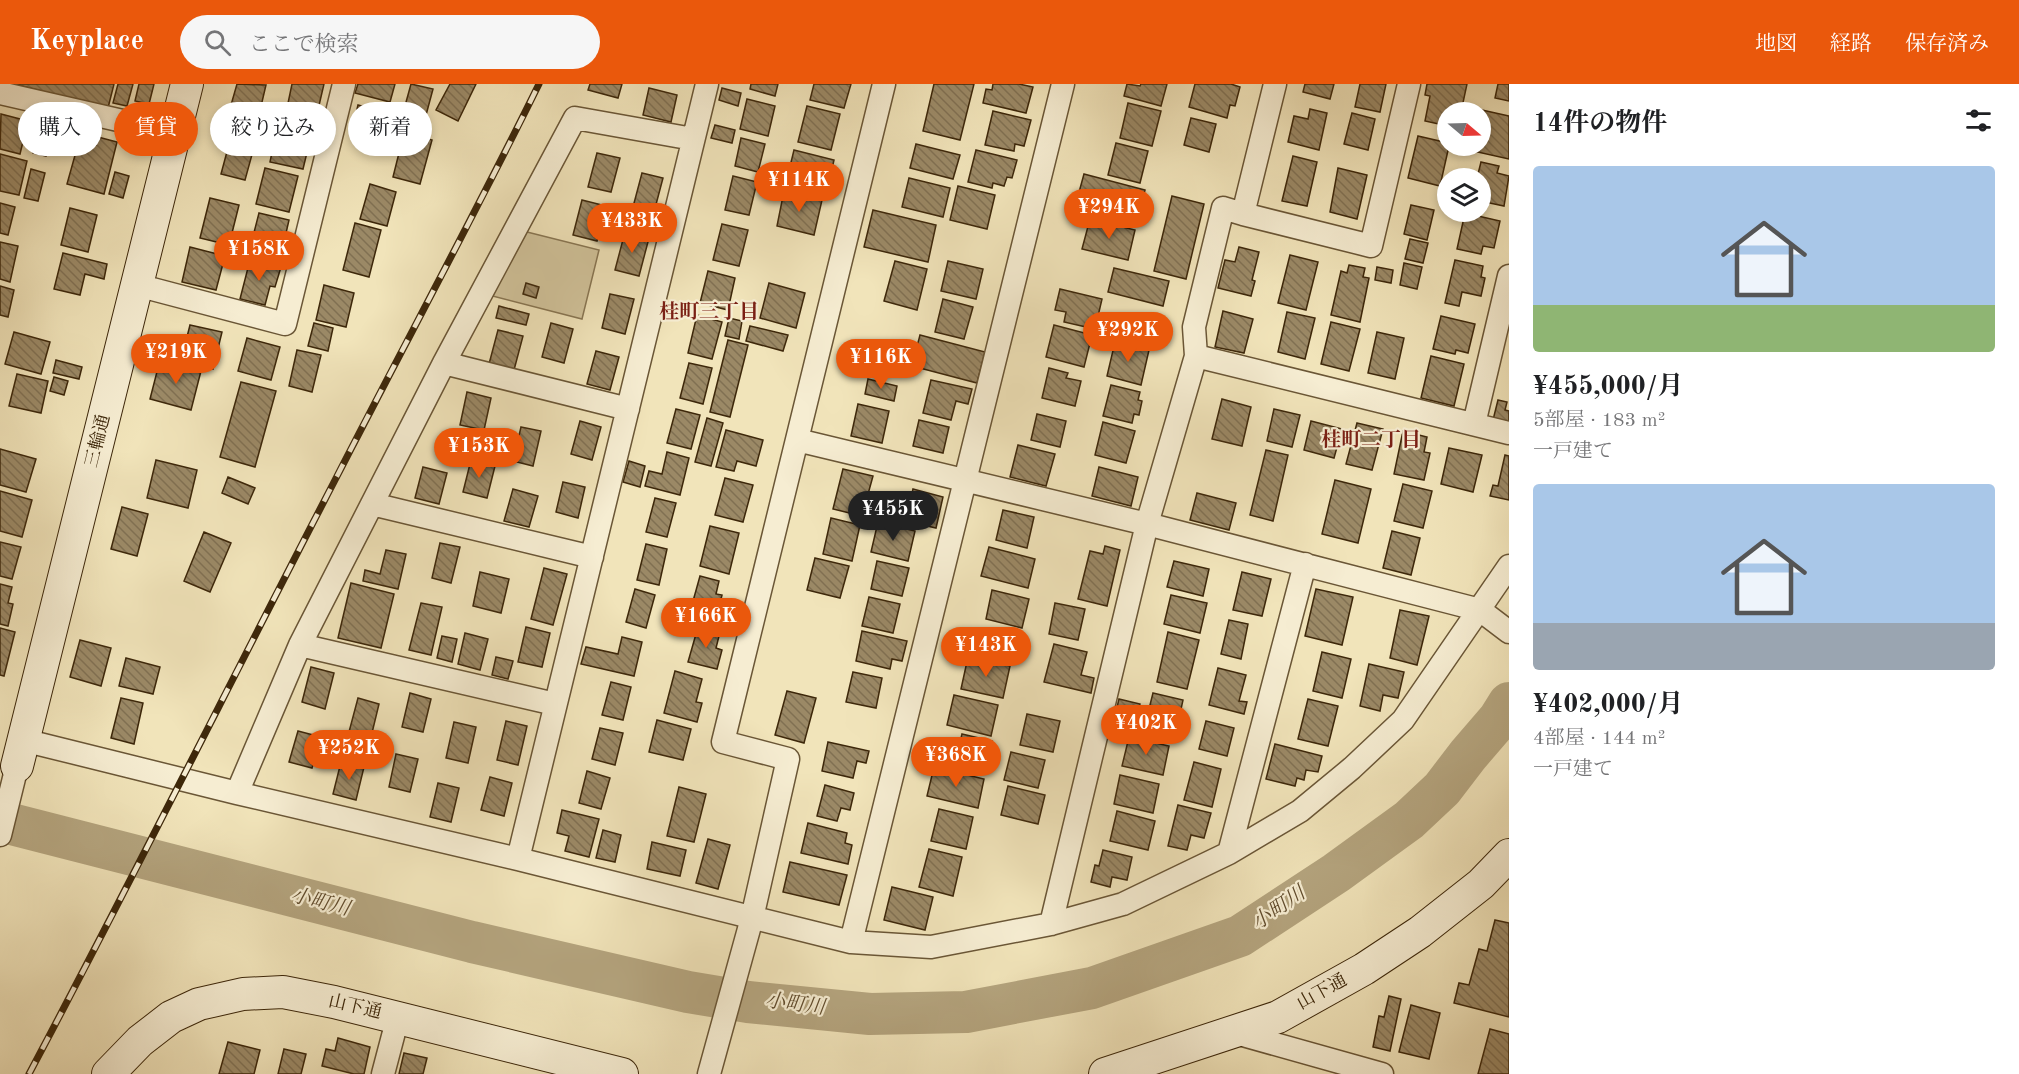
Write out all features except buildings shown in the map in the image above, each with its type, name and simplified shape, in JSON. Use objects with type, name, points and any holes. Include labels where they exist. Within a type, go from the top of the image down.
[{"type":"street","name":"三輪通","points":[[183,102],[187,84]]},
{"type":"street","points":[[137,285],[285,324],[344,84]]},
{"type":"street","points":[[518,859],[707,84]]},
{"type":"street","points":[[710,1065],[752,918],[788,759],[723,742],[884,84]]},
{"type":"street","points":[[851,942],[1063,84]]},
{"type":"street","points":[[1243,214],[1275,84]]},
{"type":"street","points":[[1051,924],[1147,524],[1196,357],[1194,327],[1224,208],[1371,246],[1409,84]]},
{"type":"street","points":[[0,93],[114,119]]},
{"type":"street","points":[[237,793],[300,645],[444,363],[575,118],[693,139]]},
{"type":"street","name":"三輪通","points":[[14,747],[169,156]]},
{"type":"street","points":[[1474,424],[1509,276]]},
{"type":"street","points":[[1196,357],[1509,433]]},
{"type":"street","points":[[444,363],[628,409]]},
{"type":"street","points":[[797,440],[1147,524],[1480,610],[1504,629]]},
{"type":"street","points":[[372,504],[592,556]]},
{"type":"street","points":[[1229,853],[1305,564]]},
{"type":"street","points":[[0,835],[14,747],[237,793],[518,859],[851,942],[931,947],[1051,924],[1123,904],[1229,853],[1300,811],[1352,768],[1403,720],[1509,566]]},
{"type":"street","points":[[300,645],[555,704]]},
{"type":"street","name":"山下通","points":[[1105,1074],[1278,1017],[1364,969],[1429,925],[1481,884],[1509,855]]},
{"type":"street","name":"山下通","points":[[110,1074],[140,1041],[171,1017],[199,1004],[243,994],[284,992],[398,1017],[548,1065],[622,1074]]},
{"type":"street","points":[[382,1074],[398,1017]]},
{"type":"street","points":[[1232,1032],[1382,1074]]},
{"type":"shaded area","points":[[515,229],[599,250],[582,319],[481,293]]},
{"type":"waterway","name":"小町川","points":[[0,821],[472,942],[688,992],[748,1002],[870,1014],[966,1012],[1092,988],[1240,936],[1336,873],[1409,820],[1442,789],[1499,719],[1509,703]]},
{"type":"railway","points":[[29,1074],[539,84]]},
{"type":"district","name":"桂町三丁目","points":[[709,313]]},
{"type":"district","name":"桂町二丁目","points":[[1371,441]]}]
